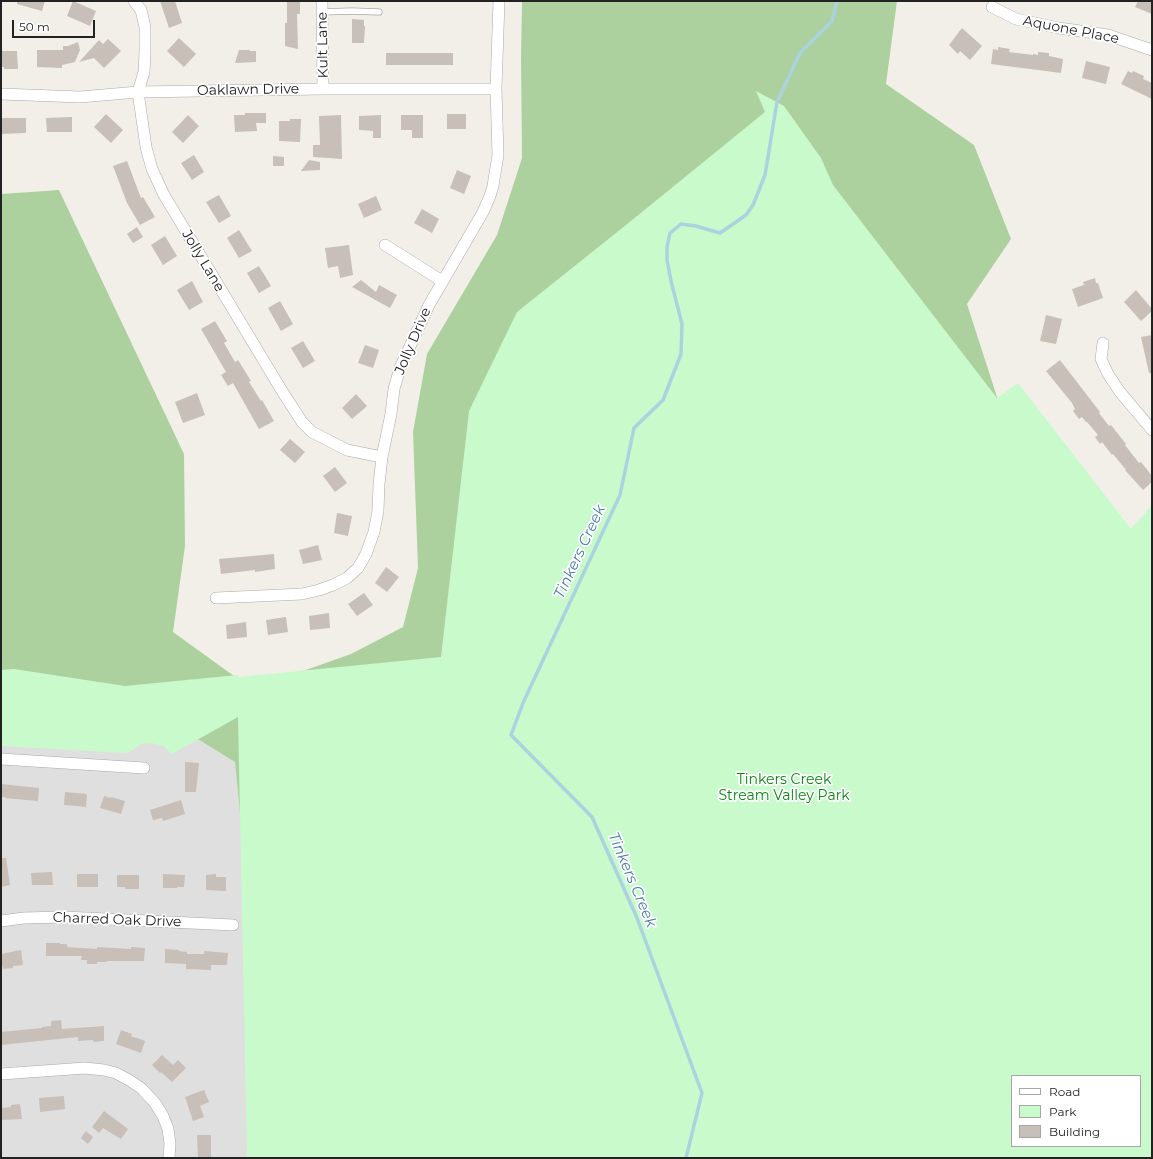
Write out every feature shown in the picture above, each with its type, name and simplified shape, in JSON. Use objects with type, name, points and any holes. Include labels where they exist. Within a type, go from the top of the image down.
[{"type":"street","name":"Jolly Lane","points":[[134,1],[141,10],[145,27],[144,72],[138,92],[146,147],[152,169],[164,195],[302,422],[312,432],[347,450],[382,457]]},
{"type":"street","name":"Jolly Drive","points":[[216,598],[302,594],[320,590],[347,578],[358,568],[366,554],[374,532],[378,511],[382,457],[391,414],[394,389],[400,368],[425,312],[483,212],[493,186],[498,155],[496,89],[499,1]]},
{"type":"street","name":"Kult Lane","points":[[322,6],[324,89]]},
{"type":"street","name":"Aquone Place","points":[[992,7],[1016,19],[1059,28],[1108,35],[1152,50]]},
{"type":"street","name":"Oaklawn Drive","points":[[1,94],[80,96],[138,92],[324,89],[496,89]]},
{"type":"street","points":[[385,245],[442,281]]},
{"type":"street","points":[[1103,343],[1101,359],[1108,374],[1120,392],[1152,430]]},
{"type":"street","points":[[1,759],[144,768]]},
{"type":"street","name":"Charred Oak Drive","points":[[1,921],[24,918],[64,917],[233,925]]},
{"type":"street","points":[[1,1074],[85,1068],[116,1073],[130,1080],[141,1088],[155,1103],[163,1116],[168,1129],[170,1144],[169,1158]]},
{"type":"lane","points":[[322,6],[352,11],[379,12]]},
{"type":"shaded area","points":[[1,690],[146,707],[235,761],[258,998],[262,1158],[1,1158]]},
{"type":"green space","name":"Tinkers Creek Stream Valley Park","points":[[522,1],[897,1],[886,84],[974,145],[1011,239],[967,304],[1008,431],[1152,611],[1152,1158],[262,1158],[258,998],[235,762],[146,707],[1,690],[1,194],[59,190],[184,454],[185,546],[173,632],[252,689],[351,654],[403,627],[418,568],[413,432],[427,354],[497,235],[522,158]]},
{"type":"green space","name":"Tinkers Creek Stream Valley Park","points":[[756,91],[784,106],[821,158],[833,185],[997,398],[1018,383],[1131,529],[1152,505],[1152,1158],[247,1158],[238,717],[172,754],[163,746],[152,743],[141,744],[130,752],[126,753],[1,746],[1,670],[14,669],[125,686],[238,675],[238,677],[441,657],[469,411],[517,312],[765,112]]},
{"type":"building","points":[[17,1],[45,1],[42,11],[17,4]]},
{"type":"building","points":[[73,1],[96,11],[90,26],[67,16]]},
{"type":"building","points":[[160,1],[175,1],[182,23],[169,28]]},
{"type":"building","points":[[287,1],[300,1],[300,14],[297,14],[298,49],[285,46]]},
{"type":"building","points":[[1138,1],[1152,1],[1152,14],[1135,7]]},
{"type":"building","points":[[352,19],[364,20],[364,43],[352,43]]},
{"type":"building","points":[[962,28],[982,46],[970,60],[960,51],[958,54],[949,45]]},
{"type":"building","points":[[179,38],[196,54],[184,67],[167,51]]},
{"type":"building","points":[[108,39],[121,51],[104,68],[94,58],[79,62],[99,40],[103,44]]},
{"type":"building","points":[[78,42],[80,50],[75,62],[62,65],[62,68],[37,67],[37,50],[63,50],[63,46],[68,46]]},
{"type":"building","points":[[998,47],[1010,49],[1009,52],[1033,55],[1038,55],[1038,52],[1049,53],[1049,56],[1063,59],[1061,73],[991,64],[993,49],[998,50]]},
{"type":"building","points":[[239,50],[256,51],[256,62],[235,63]]},
{"type":"building","points":[[1,51],[17,51],[18,69],[4,69],[4,67],[1,67]]},
{"type":"building","points":[[386,53],[453,53],[453,65],[386,65]]},
{"type":"building","points":[[1086,61],[1110,67],[1106,84],[1082,78]]},
{"type":"building","points":[[1128,71],[1132,73],[1133,71],[1144,76],[1143,79],[1152,83],[1152,99],[1121,84]]},
{"type":"building","points":[[245,113],[266,113],[266,123],[256,123],[257,131],[235,132],[234,115],[245,115]]},
{"type":"building","points":[[106,114],[123,130],[111,143],[94,127]]},
{"type":"building","points":[[447,114],[466,114],[466,129],[447,129]]},
{"type":"building","points":[[188,115],[199,126],[183,143],[172,132]]},
{"type":"building","points":[[341,115],[342,159],[313,157],[313,145],[320,145],[319,116]]},
{"type":"building","points":[[381,115],[381,138],[373,138],[373,131],[359,130],[359,116]]},
{"type":"building","points":[[401,115],[423,115],[423,138],[412,138],[412,130],[401,130]]},
{"type":"building","points":[[72,117],[72,132],[47,132],[46,118]]},
{"type":"building","points":[[1,118],[26,118],[26,133],[1,134]]},
{"type":"building","points":[[290,119],[301,119],[300,142],[279,141],[279,121],[290,121]]},
{"type":"building","points":[[194,155],[204,172],[192,180],[181,163]]},
{"type":"building","points":[[273,156],[284,157],[284,166],[273,166]]},
{"type":"building","points":[[309,160],[320,162],[320,170],[301,171]]},
{"type":"building","points":[[127,161],[141,198],[143,197],[155,217],[140,225],[127,203],[113,166]]},
{"type":"building","points":[[457,170],[471,176],[464,194],[450,188]]},
{"type":"building","points":[[219,195],[231,216],[219,223],[206,202]]},
{"type":"building","points":[[376,196],[382,210],[364,218],[358,204]]},
{"type":"building","points":[[422,209],[439,219],[432,233],[414,223]]},
{"type":"building","points":[[137,227],[143,237],[133,243],[127,234]]},
{"type":"building","points":[[239,230],[252,251],[239,258],[227,238]]},
{"type":"building","points":[[165,236],[177,256],[163,265],[151,245]]},
{"type":"building","points":[[349,245],[353,275],[340,278],[338,266],[328,268],[325,248]]},
{"type":"building","points":[[259,266],[271,286],[259,293],[247,273]]},
{"type":"building","points":[[1095,278],[1103,298],[1078,307],[1072,289],[1084,285],[1083,282]]},
{"type":"building","points":[[361,280],[376,292],[379,285],[397,295],[390,308],[352,287]]},
{"type":"building","points":[[192,281],[203,302],[189,310],[177,290]]},
{"type":"building","points":[[1136,290],[1152,309],[1152,311],[1141,321],[1124,302]]},
{"type":"building","points":[[280,301],[293,324],[281,331],[268,308]]},
{"type":"building","points":[[1046,315],[1062,319],[1056,344],[1040,341]]},
{"type":"building","points":[[215,321],[227,341],[224,343],[235,362],[238,360],[251,381],[249,382],[261,401],[262,400],[274,421],[259,429],[233,383],[228,386],[221,375],[226,372],[201,329]]},
{"type":"building","points":[[1152,335],[1152,373],[1149,373],[1141,337]]},
{"type":"building","points":[[303,341],[315,361],[303,368],[291,348]]},
{"type":"building","points":[[365,345],[379,350],[373,368],[358,363]]},
{"type":"building","points":[[1060,360],[1109,426],[1111,425],[1139,463],[1141,462],[1152,476],[1152,482],[1143,490],[1102,442],[1100,444],[1095,437],[1098,435],[1087,422],[1082,417],[1079,419],[1073,411],[1075,409],[1072,403],[1046,371]]},
{"type":"building","points":[[197,393],[205,415],[183,423],[175,402]]},
{"type":"building","points":[[356,394],[367,406],[352,419],[342,408]]},
{"type":"building","points":[[290,439],[305,452],[295,463],[280,450]]},
{"type":"building","points":[[335,467],[347,483],[335,492],[323,476]]},
{"type":"building","points":[[337,513],[352,516],[348,536],[334,533]]},
{"type":"building","points":[[318,545],[322,560],[303,564],[299,550]]},
{"type":"building","points":[[274,554],[275,569],[221,574],[219,559]]},
{"type":"building","points":[[386,567],[399,577],[387,592],[375,583]]},
{"type":"building","points":[[364,593],[373,605],[357,616],[348,604]]},
{"type":"building","points":[[329,613],[330,628],[310,630],[309,616]]},
{"type":"building","points":[[286,617],[288,632],[268,635],[266,620]]},
{"type":"building","points":[[246,622],[247,637],[227,639],[226,625]]},
{"type":"building","points":[[185,762],[199,763],[196,792],[185,792]]},
{"type":"building","points":[[1,784],[39,788],[38,801],[1,797]]},
{"type":"building","points":[[65,792],[87,794],[86,807],[64,805]]},
{"type":"building","points":[[104,796],[125,801],[121,814],[100,808]]},
{"type":"building","points":[[181,800],[185,814],[163,821],[162,818],[153,820],[150,810]]},
{"type":"building","points":[[1,858],[6,858],[10,885],[1,887]]},
{"type":"building","points":[[52,872],[53,885],[32,885],[31,873]]},
{"type":"building","points":[[77,874],[98,874],[98,887],[77,887]]},
{"type":"building","points":[[163,874],[185,875],[184,887],[163,888]]},
{"type":"building","points":[[216,874],[216,877],[226,877],[226,891],[206,890],[206,875]]},
{"type":"building","points":[[117,875],[139,875],[139,889],[125,889],[125,887],[117,887]]},
{"type":"building","points":[[46,943],[60,943],[67,944],[67,947],[97,949],[97,947],[131,949],[131,947],[145,948],[144,961],[107,961],[97,962],[97,964],[87,964],[87,960],[81,960],[82,956],[46,956]]},
{"type":"building","points":[[165,949],[179,950],[187,952],[187,954],[204,954],[204,951],[228,953],[227,965],[211,965],[211,970],[186,969],[186,964],[165,963]]},
{"type":"building","points":[[21,950],[23,965],[3,969],[1,965],[1,954]]},
{"type":"building","points":[[61,1020],[62,1029],[104,1026],[104,1041],[78,1041],[78,1037],[1,1045],[1,1032],[42,1028],[51,1026],[51,1021]]},
{"type":"building","points":[[121,1030],[132,1034],[131,1036],[145,1041],[141,1053],[116,1044]]},
{"type":"building","points":[[162,1055],[173,1065],[178,1060],[186,1068],[172,1082],[152,1065]]},
{"type":"building","points":[[204,1090],[209,1102],[200,1106],[204,1117],[193,1121],[185,1097]]},
{"type":"building","points":[[64,1096],[65,1109],[40,1112],[39,1098]]},
{"type":"building","points":[[20,1104],[22,1119],[1,1120],[1,1108]]},
{"type":"building","points":[[104,1111],[128,1129],[121,1139],[103,1128],[99,1133],[92,1127]]},
{"type":"building","points":[[86,1131],[93,1137],[88,1144],[81,1138]]},
{"type":"building","points":[[197,1135],[211,1135],[211,1158],[198,1158]]},
{"type":"waterway","name":"Tinkers Creek","points":[[686,1158],[702,1093],[637,918],[592,817],[511,735],[523,703],[620,495],[634,428],[663,400],[681,354],[682,324],[667,260],[667,247],[670,233],[681,224],[696,226],[720,233],[746,215],[753,205],[765,175],[777,102],[800,53],[832,21],[837,1]]}]
